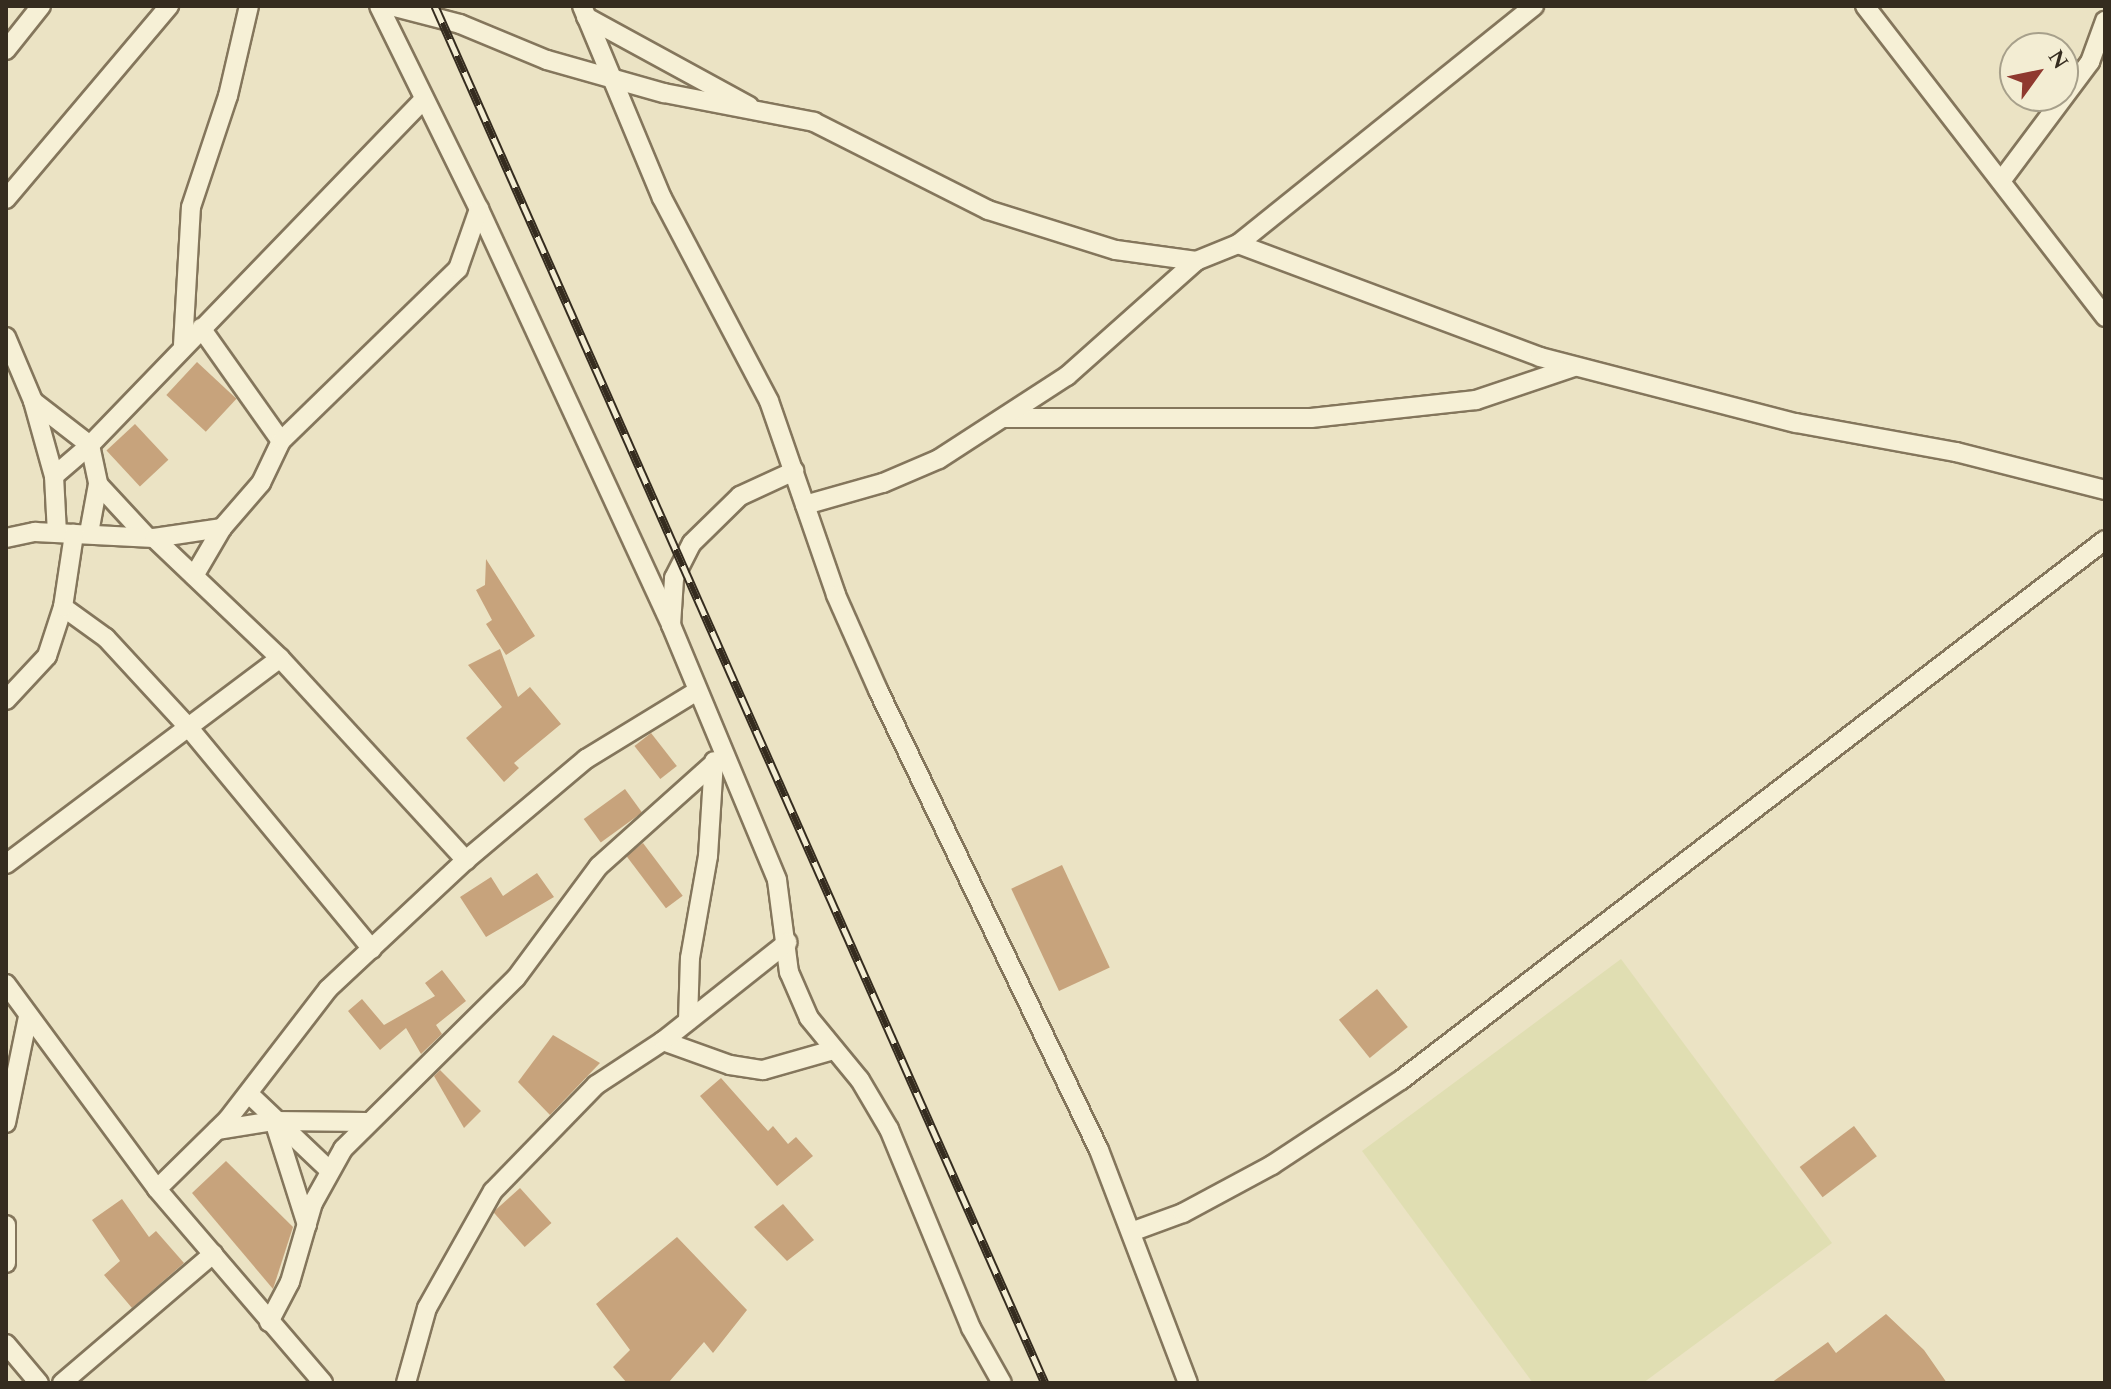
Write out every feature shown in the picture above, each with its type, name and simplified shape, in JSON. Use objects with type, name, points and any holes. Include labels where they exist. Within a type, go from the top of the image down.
[{"type":"street","points":[[6,50],[41,6]]},
{"type":"street","points":[[6,199],[169,6]]},
{"type":"street","points":[[183,345],[191,207],[228,96],[249,6]]},
{"type":"street","points":[[379,6],[479,209],[671,625],[719,747],[777,880],[788,942],[789,972],[809,1018],[860,1080],[889,1129],[971,1328],[1002,1383]]},
{"type":"street","points":[[391,6],[460,24],[608,77],[720,106],[749,106],[814,122],[988,210],[1046,231],[1116,250],[1196,261]]},
{"type":"street","points":[[452,6],[460,24]]},
{"type":"street","points":[[805,505],[883,483],[939,459],[1003,418],[1101,348],[1196,261],[1238,244],[1534,6]]},
{"type":"street","points":[[1865,6],[2105,317]]},
{"type":"street","points":[[584,12],[608,77],[662,198],[769,401],[805,505],[878,690],[1099,1150],[1188,1383]]},
{"type":"street","points":[[584,12],[749,106]]},
{"type":"street","points":[[2001,181],[2090,62],[2105,21]]},
{"type":"street","points":[[54,476],[90,445],[183,345],[423,100]]},
{"type":"street","points":[[194,576],[222,528],[261,483],[281,441],[458,269],[479,209]]},
{"type":"street","points":[[1238,244],[1575,367],[1796,423],[1956,452],[2105,490]]},
{"type":"street","points":[[201,328],[281,441]]},
{"type":"street","points":[[6,337],[33,401],[73,533]]},
{"type":"street","points":[[1003,418],[1311,418],[1476,400],[1575,367]]},
{"type":"street","points":[[33,401],[90,445],[98,484],[280,658],[466,860]]},
{"type":"street","points":[[671,625],[674,578],[692,543],[740,496],[794,471]]},
{"type":"street","points":[[6,700],[47,656],[63,607],[73,533],[98,484]]},
{"type":"street","points":[[6,538],[73,533],[150,537],[222,528]]},
{"type":"street","points":[[1131,1232],[1183,1213],[1272,1165],[1401,1080],[2105,540]]},
{"type":"street","points":[[63,607],[106,638],[189,728],[372,949]]},
{"type":"street","points":[[6,864],[280,658]]},
{"type":"street","points":[[157,1189],[249,1094],[328,989],[466,860],[586,759],[697,691]]},
{"type":"street","points":[[688,1021],[690,958],[713,815],[711,766],[719,747]]},
{"type":"street","points":[[269,1322],[290,1282],[329,1170],[367,1122],[516,978],[599,866],[711,766]]},
{"type":"street","points":[[406,1383],[427,1308],[493,1191],[596,1085],[663,1041],[788,942]]},
{"type":"street","points":[[6,984],[157,1189],[323,1383]]},
{"type":"street","points":[[6,1123],[28,1017]]},
{"type":"street","points":[[663,1041],[730,1065],[763,1070],[833,1050]]},
{"type":"street","points":[[249,1094],[329,1170]]},
{"type":"street","points":[[217,1130],[274,1121],[367,1122]]},
{"type":"street","points":[[274,1121],[308,1226]]},
{"type":"street","points":[[6,1225],[6,1263]]},
{"type":"street","points":[[62,1383],[213,1254]]},
{"type":"street","points":[[6,1344],[39,1383]]},
{"type":"shaded area","points":[[1621,959],[1832,1243],[1643,1383],[1533,1383],[1362,1151]]},
{"type":"building","points":[[197,362],[236,399],[206,432],[166,395]]},
{"type":"building","points":[[135,424],[168,460],[140,486],[106,451]]},
{"type":"building","points":[[486,559],[535,636],[506,655],[486,624],[492,620],[476,590],[485,585]]},
{"type":"building","points":[[500,649],[518,697],[530,687],[561,724],[514,763],[519,768],[504,782],[466,738],[502,707],[468,665]]},
{"type":"building","points":[[651,733],[677,766],[660,779],[634,746]]},
{"type":"building","points":[[625,789],[642,812],[601,842],[584,819]]},
{"type":"building","points":[[643,843],[683,896],[666,908],[626,856]]},
{"type":"building","points":[[1062,865],[1110,967],[1059,991],[1011,889]]},
{"type":"building","points":[[537,873],[554,897],[486,937],[460,897],[491,877],[503,896]]},
{"type":"building","points":[[442,970],[466,1001],[436,1025],[442,1034],[421,1054],[406,1028],[380,1050],[348,1011],[362,999],[384,1025],[435,996],[425,983]]},
{"type":"building","points":[[1377,989],[1408,1027],[1370,1058],[1339,1020]]},
{"type":"building","points":[[553,1035],[600,1063],[550,1115],[518,1082]]},
{"type":"building","points":[[440,1070],[481,1111],[464,1128],[434,1076]]},
{"type":"building","points":[[721,1078],[768,1131],[773,1126],[788,1144],[796,1137],[813,1156],[777,1186],[700,1096]]},
{"type":"building","points":[[1854,1126],[1877,1156],[1823,1197],[1800,1167]]},
{"type":"building","points":[[226,1161],[293,1227],[273,1289],[192,1193]]},
{"type":"building","points":[[520,1188],[551,1223],[525,1247],[493,1212]]},
{"type":"building","points":[[122,1199],[149,1237],[156,1231],[184,1263],[132,1308],[104,1275],[120,1261],[92,1220]]},
{"type":"building","points":[[783,1204],[814,1240],[787,1261],[754,1227]]},
{"type":"building","points":[[677,1237],[747,1310],[713,1353],[704,1342],[668,1383],[627,1383],[613,1367],[630,1350],[596,1304]]},
{"type":"building","points":[[1886,1314],[1924,1350],[1947,1383],[1771,1383],[1828,1342],[1836,1353]]},
{"type":"railway","points":[[435,6],[1045,1383]]}]
